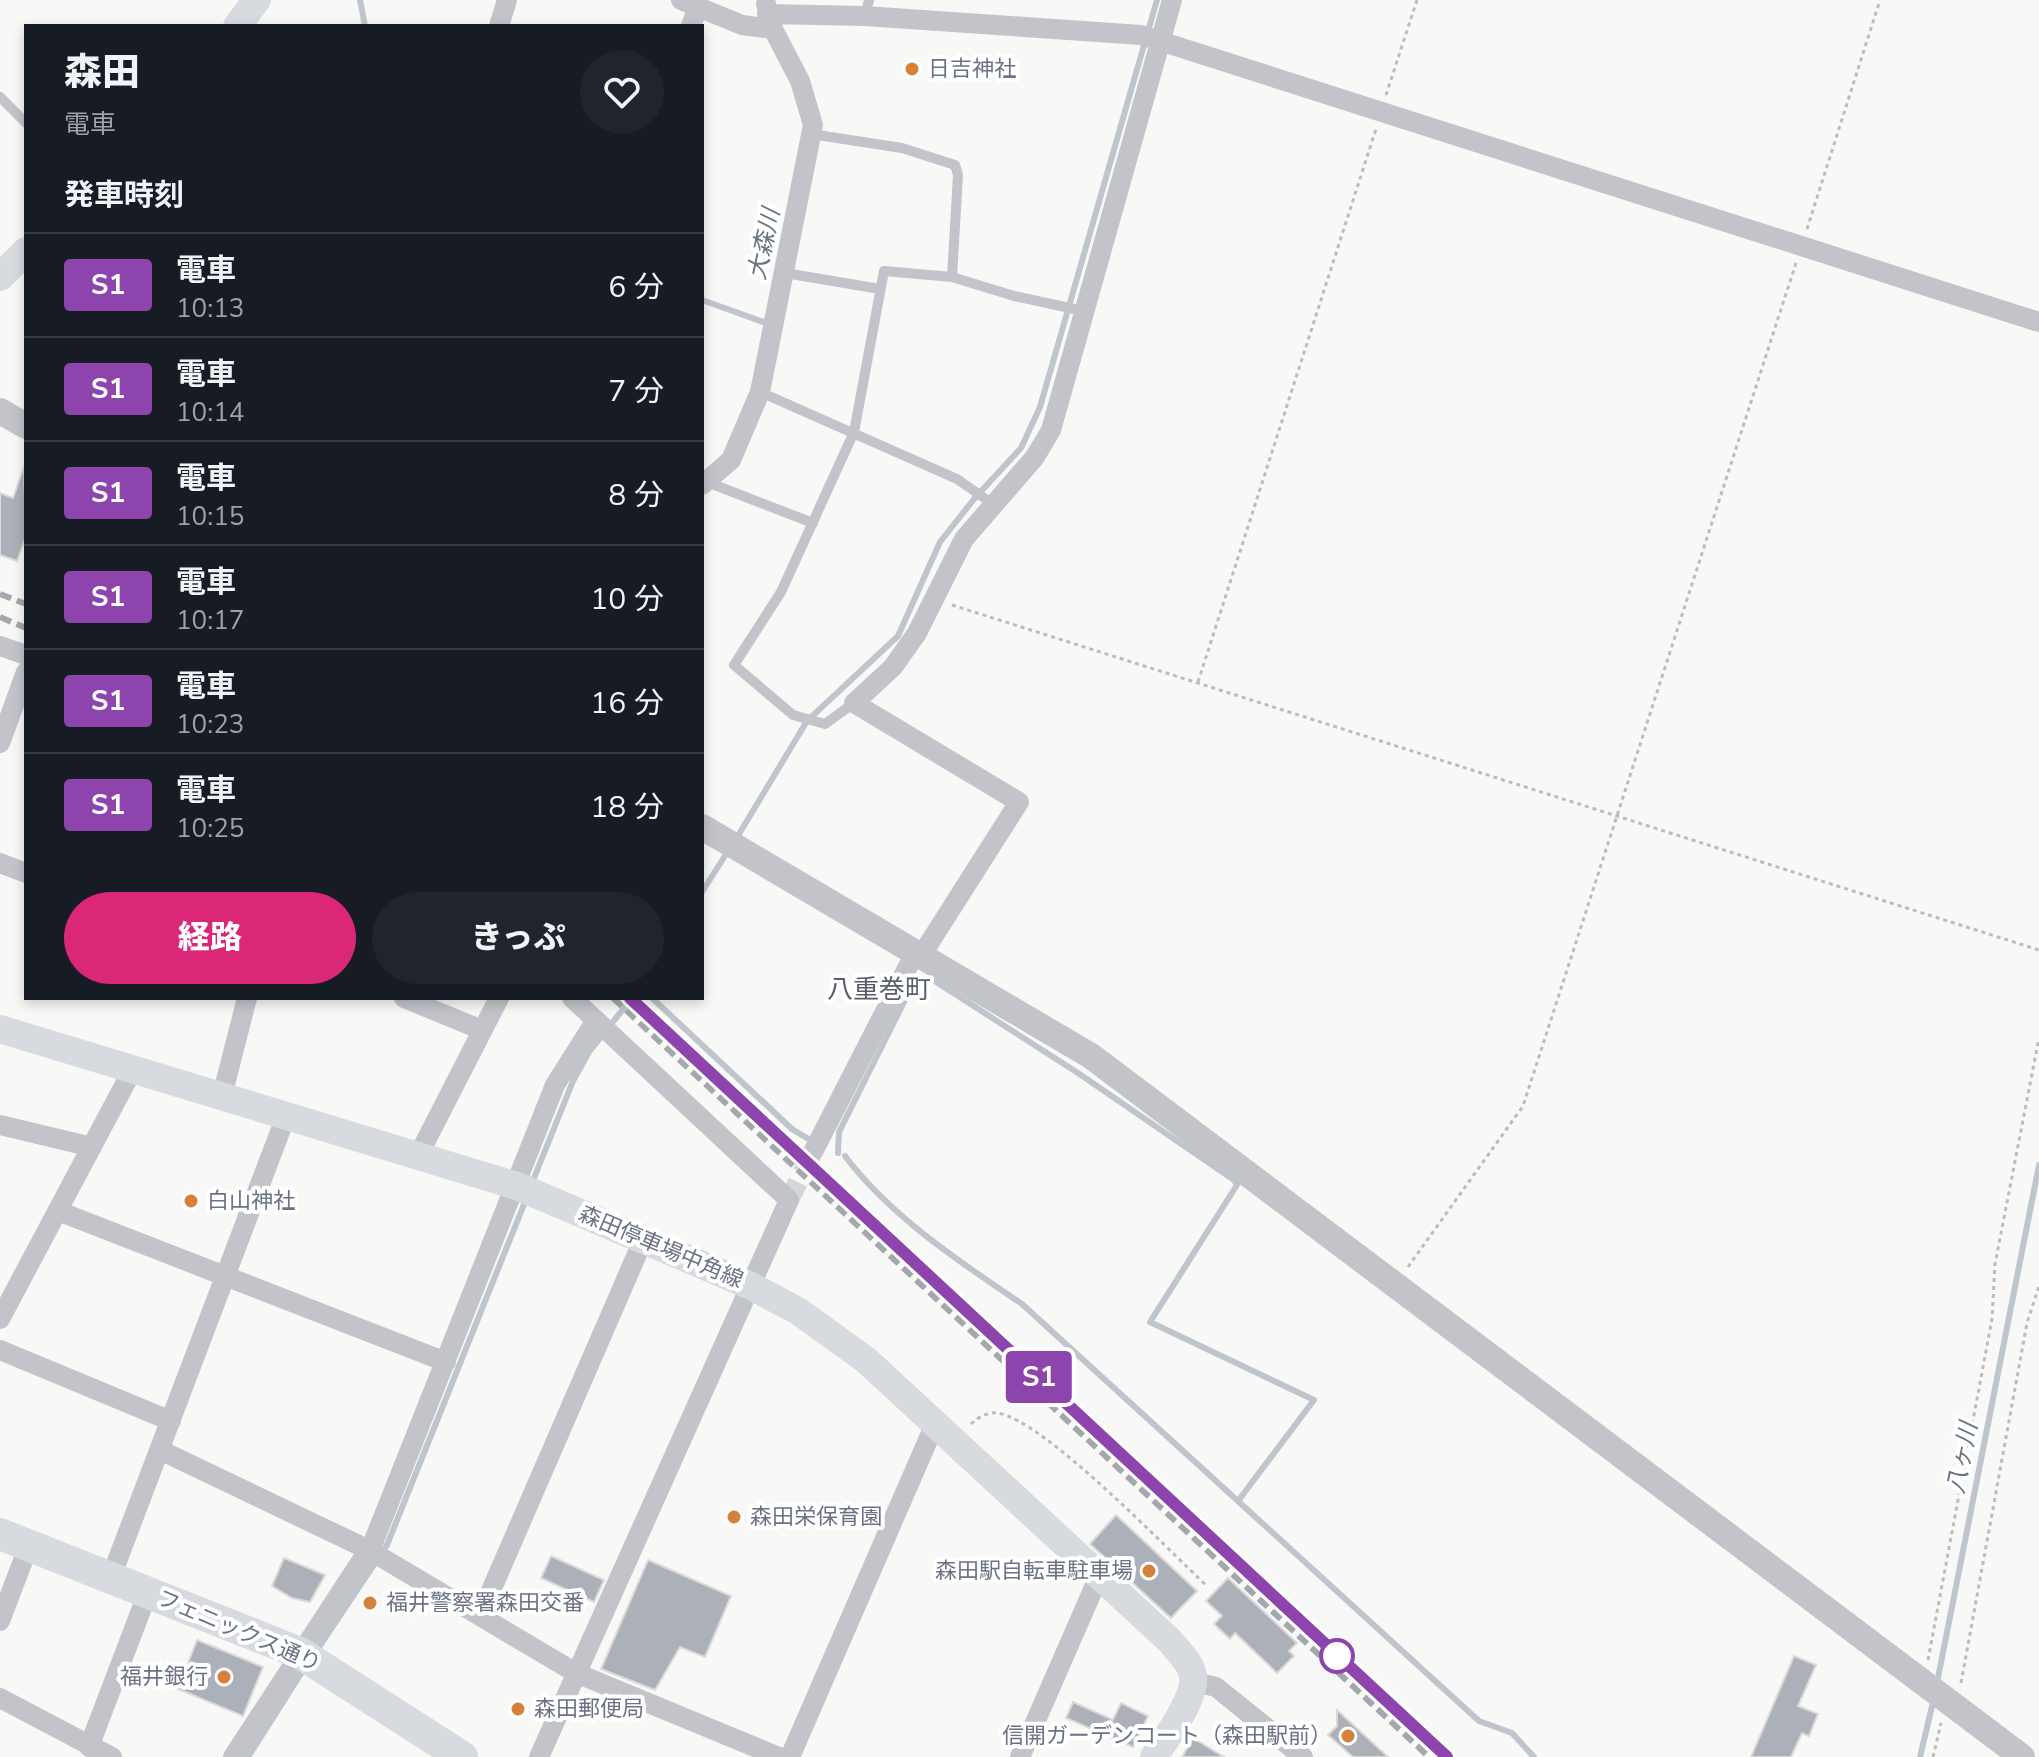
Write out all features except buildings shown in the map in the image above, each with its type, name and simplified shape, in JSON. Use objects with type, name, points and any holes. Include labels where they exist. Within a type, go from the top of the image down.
[{"type":"main road","points":[[239,24],[257,0]]},
{"type":"main road","points":[[0,277],[24,253]]},
{"type":"main road","name":"森田停車場中角線","points":[[0,1029],[527,1190],[749,1285],[840,1339],[1170,1641],[1192,1669],[1195,1682]]},
{"type":"main road","name":"フェニックス通り","points":[[15,1540],[300,1653],[462,1757]]},
{"type":"main road","points":[[1154,1757],[1188,1700],[1195,1682]]},
{"type":"street","points":[[500,24],[507,0]]},
{"type":"street","points":[[813,1152],[918,955],[1019,802],[854,703],[893,667],[917,633],[964,539],[990,501],[1035,457],[1051,430],[1152,38],[1172,0]]},
{"type":"street","points":[[690,11],[742,25],[768,14],[867,8],[1152,38],[2039,322]]},
{"type":"street","points":[[704,482],[731,460],[760,392],[813,125],[800,81],[768,14]]},
{"type":"street","points":[[0,411],[24,425]]},
{"type":"street","points":[[0,646],[24,654]]},
{"type":"street","points":[[0,743],[24,677]]},
{"type":"street","points":[[704,828],[1091,1056],[2022,1757]]},
{"type":"street","points":[[0,863],[24,872]]},
{"type":"street","points":[[222,1096],[246,1000]]},
{"type":"street","points":[[409,1000],[482,1030]]},
{"type":"street","points":[[418,1156],[498,1000]]},
{"type":"street","points":[[539,1757],[789,1200],[574,1000]]},
{"type":"street","points":[[233,1757],[369,1550],[446,1362],[527,1190],[555,1085],[596,1020]]},
{"type":"street","points":[[0,1319],[133,1069]]},
{"type":"street","points":[[111,1577],[286,1116]]},
{"type":"street","points":[[0,1125],[92,1147]]},
{"type":"street","points":[[58,1211],[226,1279],[446,1362]]},
{"type":"street","points":[[480,1616],[644,1238]]},
{"type":"street","points":[[0,1350],[171,1421]]},
{"type":"street","points":[[790,1757],[945,1433]]},
{"type":"street","points":[[160,1450],[369,1550],[576,1673],[779,1757]]},
{"type":"street","points":[[0,1621],[15,1540]]},
{"type":"street","points":[[1020,1757],[1099,1576]]},
{"type":"street","points":[[79,1749],[148,1592]]},
{"type":"street","points":[[1195,1682],[1216,1687],[1303,1757]]},
{"type":"street","points":[[0,1698],[79,1749],[112,1757]]},
{"type":"lane","points":[[0,97],[24,121]]},
{"type":"lane","points":[[811,134],[902,148],[955,165],[958,175],[952,277]]},
{"type":"lane","points":[[854,703],[825,724],[804,720],[734,665],[781,592],[854,432],[884,271],[952,277],[1080,310]]},
{"type":"lane","points":[[785,273],[880,289]]},
{"type":"lane","points":[[760,392],[957,479],[990,501]]},
{"type":"lane","points":[[704,482],[813,523]]},
{"type":"path","points":[[1197,683],[1417,0]]},
{"type":"path","points":[[1395,1285],[1523,1106],[1880,0]]},
{"type":"path","points":[[933,598],[2039,950]]},
{"type":"path","points":[[1924,1683],[1992,1319],[1995,1264],[2039,1038]]},
{"type":"path","points":[[1933,1757],[1952,1704],[2027,1323],[2039,1286]]},
{"type":"path","points":[[945,1433],[978,1417],[996,1413],[1019,1421],[1050,1440],[1207,1586]]},
{"type":"waterway","name":"大森川","points":[[360,0],[365,24]]},
{"type":"waterway","points":[[736,839],[807,721],[898,636],[940,542],[1021,448],[1040,407],[1157,0]]},
{"type":"waterway","name":"大森川","points":[[704,301],[766,323],[767,319]]},
{"type":"waterway","points":[[704,889],[728,851]]},
{"type":"waterway","points":[[838,1153],[839,1132],[913,984],[930,978],[1078,1073],[1234,1180],[1237,1185],[1150,1322],[1314,1400],[1238,1501]]},
{"type":"waterway","points":[[532,1183],[573,1081],[589,1052],[630,1000]]},
{"type":"waterway","points":[[654,1000],[792,1129],[807,1138]]},
{"type":"waterway","points":[[845,1156],[904,1218],[1022,1304],[1479,1721],[1512,1733],[1534,1757]]},
{"type":"waterway","name":"八ヶ川","points":[[1937,1683],[2039,1165]]},
{"type":"waterway","points":[[315,1653],[387,1545],[527,1197]]},
{"type":"waterway","points":[[248,1757],[304,1669]]},
{"type":"waterway","name":"八ヶ川","points":[[1920,1757],[1934,1698]]},
{"type":"tunnel","points":[[789,1200],[813,1152]]},
{"type":"railway","points":[[0,594],[24,603]]},
{"type":"railway","points":[[0,617],[24,627]]},
{"type":"railway","points":[[615,1000],[1429,1757]]},
{"type":"railway","points":[[632,1000],[1447,1757]]},
{"type":"train","name":"S1","points":[[632,1000],[1447,1757]]},
{"type":"place","name":"日吉神社","points":[[912,69]]},
{"type":"place","name":"白山神社","points":[[191,1201]]},
{"type":"place","name":"森田栄保育園","points":[[734,1517]]},
{"type":"place","name":"森田駅自転車駐車場","points":[[1149,1571]]},
{"type":"place","name":"福井警察署森田交番","points":[[370,1603]]},
{"type":"place","name":"福井銀行","points":[[224,1677]]},
{"type":"place","name":"森田郵便局","points":[[518,1709]]},
{"type":"place","name":"信開ガーデンコート（森田駅前）","points":[[1348,1736]]},
{"type":"district","name":"八重巻町","points":[[879,989]]}]
